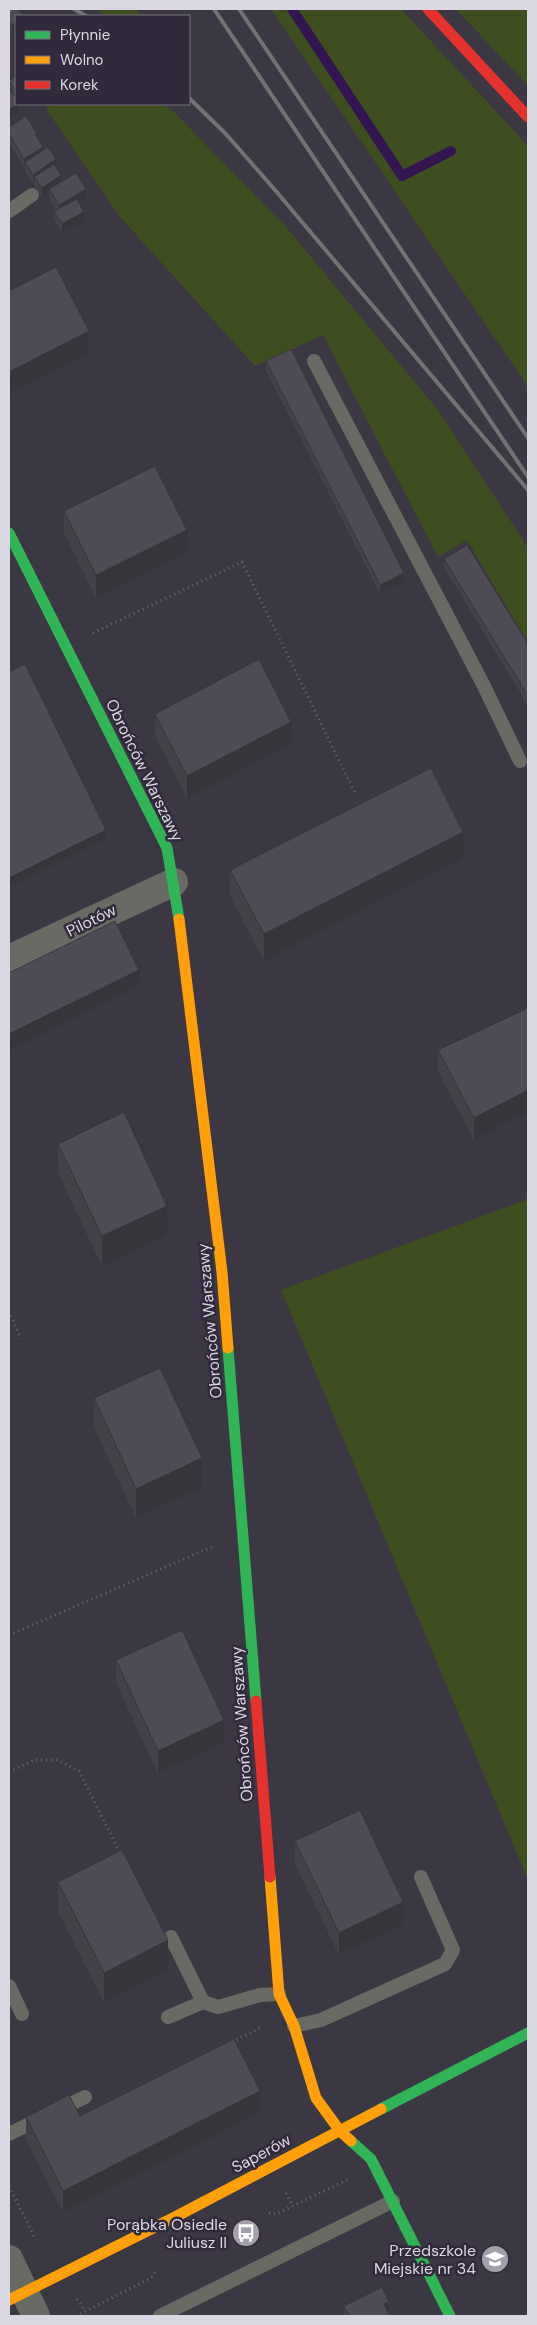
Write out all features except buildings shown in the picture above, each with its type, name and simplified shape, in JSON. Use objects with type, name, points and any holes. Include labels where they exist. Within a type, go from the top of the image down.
[{"type":"street","points":[[428,9],[528,116]]},
{"type":"street","name":"Obrońców Warszawy","points":[[9,532],[167,848],[174,882],[222,1272],[278,1994],[294,2026],[316,2098],[340,2131],[371,2159],[450,2316]]},
{"type":"street","name":"Pilotów","points":[[9,959],[174,882]]},
{"type":"street","name":"Saperów","points":[[23,2303],[272,2166],[528,2034]]},
{"type":"street","points":[[9,2259],[23,2303]]},
{"type":"lane","points":[[9,211],[32,195]]},
{"type":"lane","points":[[314,361],[478,675],[520,761]]},
{"type":"lane","points":[[294,2026],[321,2020],[445,1964],[453,1950],[421,1877]]},
{"type":"lane","points":[[170,1938],[203,2002]]},
{"type":"lane","points":[[9,1986],[22,2014]]},
{"type":"lane","points":[[168,2017],[203,2002],[218,2007],[260,1995],[278,1994]]},
{"type":"lane","points":[[9,2134],[86,2096]]},
{"type":"lane","points":[[160,2316],[393,2201]]},
{"type":"path","points":[[66,646],[242,562],[355,793]]},
{"type":"path","points":[[9,1311],[21,1339]]},
{"type":"path","points":[[9,1635],[217,1545]]},
{"type":"path","points":[[9,1772],[34,1760],[58,1760],[79,1771],[122,1857]]},
{"type":"path","points":[[228,2044],[262,2027]]},
{"type":"path","points":[[272,2166],[293,2206]]},
{"type":"path","points":[[9,2186],[32,2234]]},
{"type":"path","points":[[76,2316],[151,2278],[157,2269]]},
{"type":"green space","points":[[94,9],[137,9],[140,15],[105,15]]},
{"type":"green space","points":[[271,9],[401,9],[528,146],[528,387]]},
{"type":"green space","points":[[456,9],[528,9],[528,86]]},
{"type":"green space","points":[[51,105],[164,105],[175,113],[286,227],[438,410],[528,548],[528,643],[467,540],[438,557],[323,335],[255,366],[120,217],[46,109]]},
{"type":"green space","points":[[528,1199],[528,1880],[281,1290]]},
{"type":"waterway","points":[[292,9],[402,176],[451,151]]},
{"type":"railway","points":[[74,9],[84,15]]},
{"type":"railway","points":[[214,9],[528,477]]},
{"type":"railway","points":[[239,9],[528,438]]},
{"type":"railway","points":[[190,99],[225,133],[275,190],[528,490]]},
{"type":"traffic: fast","points":[[9,533],[167,848],[179,919]]},
{"type":"traffic: fast","points":[[228,1348],[256,1701]]},
{"type":"traffic: fast","points":[[381,2109],[528,2033]]},
{"type":"traffic: fast","points":[[351,2141],[371,2159],[450,2316]]},
{"type":"traffic: slow","points":[[179,919],[222,1272],[228,1348]]},
{"type":"traffic: slow","points":[[270,1877],[279,1994],[294,2026],[316,2098],[340,2131],[351,2141]]},
{"type":"traffic: slow","points":[[9,2300],[175,2217],[381,2109]]},
{"type":"traffic: jam","points":[[428,9],[528,117]]},
{"type":"traffic: jam","points":[[256,1701],[270,1877]]},
{"type":"place","name":"Porąbka Osiedle Juliusz II","points":[[246,2233]]},
{"type":"place","name":"Przedszkole Miejskie nr 34","points":[[495,2259]]}]
